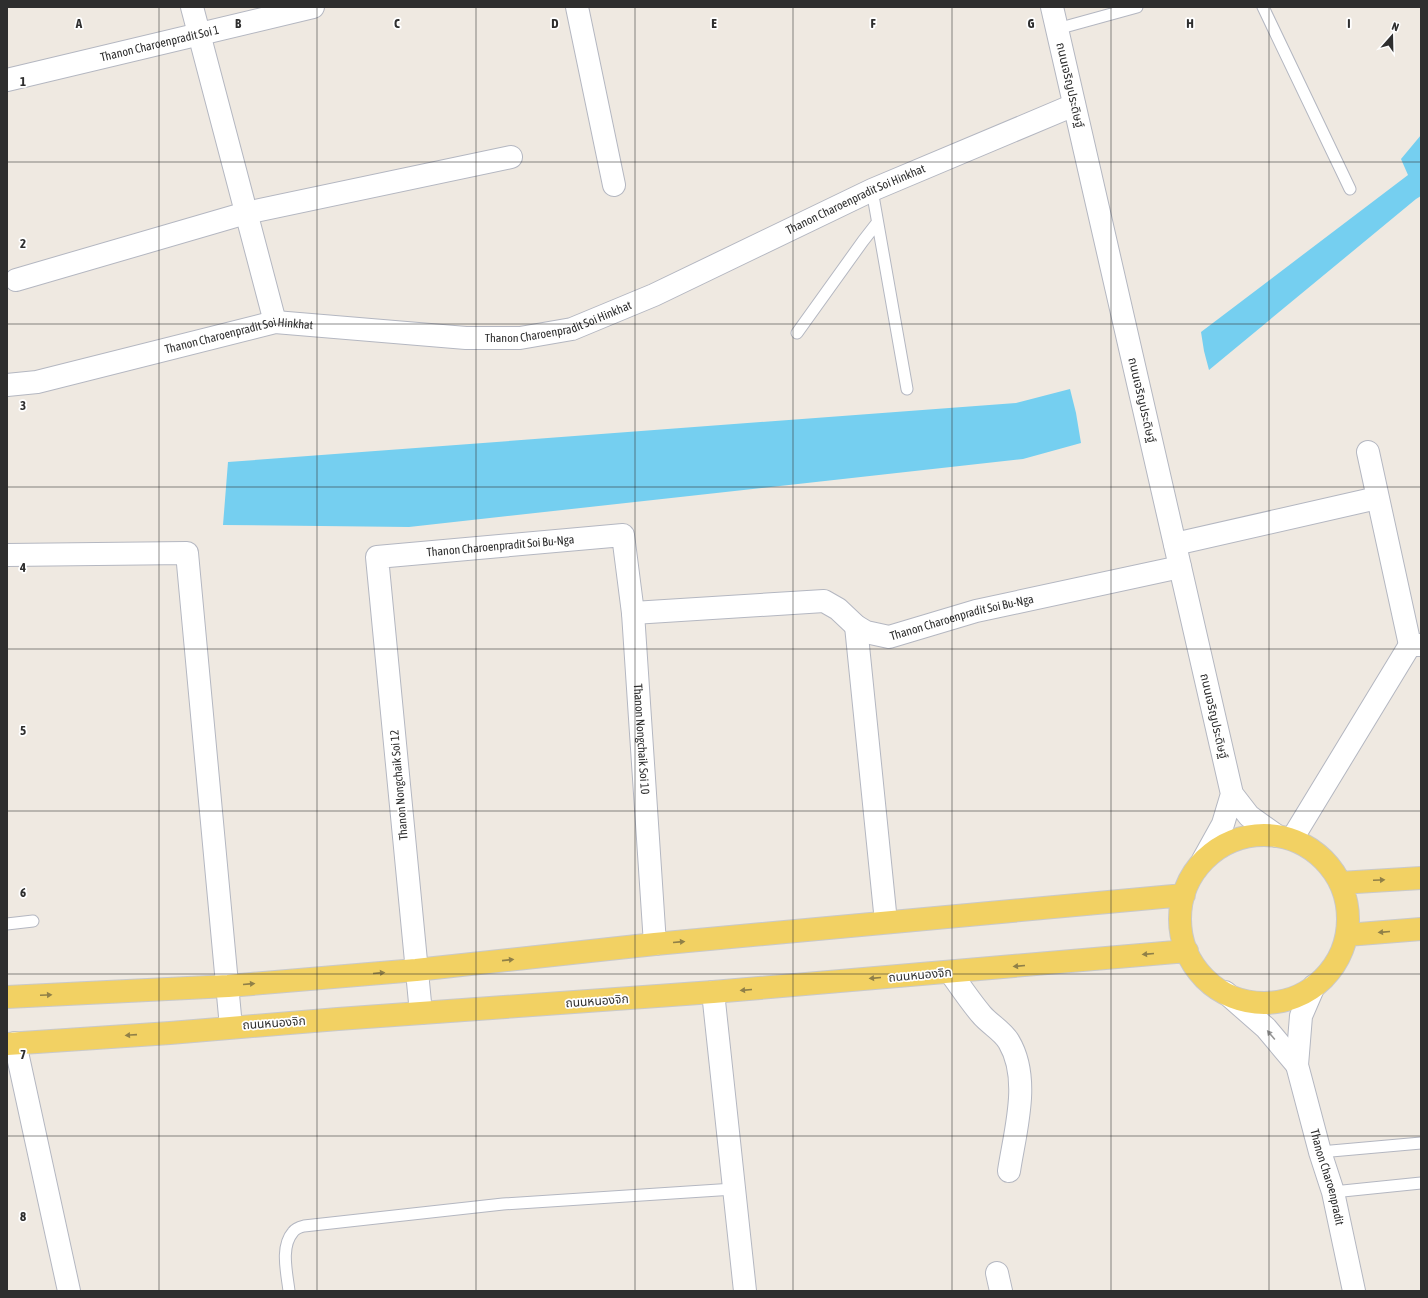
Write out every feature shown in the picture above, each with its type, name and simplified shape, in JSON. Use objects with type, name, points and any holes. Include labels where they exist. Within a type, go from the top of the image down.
[{"type":"main road","points":[[1250,836],[1284,837],[1310,848],[1324,861],[1340,883],[1348,909],[1347,935],[1336,962],[1318,984],[1294,998],[1265,1003],[1237,999],[1212,985],[1192,964],[1181,938],[1180,909],[1188,882],[1203,860],[1225,844],[1250,836]]},
{"type":"main road","points":[[1340,883],[1421,878]]},
{"type":"main road","points":[[7,997],[228,986],[416,970],[655,944],[1184,895]]},
{"type":"main road","points":[[1347,935],[1421,929]]},
{"type":"main road","name":"ถนนหนองจิก","points":[[11,1043],[170,1033],[231,1027],[714,992],[1187,951]]},
{"type":"street","points":[[192,7],[275,322]]},
{"type":"street","name":"Thanon Charoenpradit Soi 1","points":[[7,80],[313,7]]},
{"type":"street","points":[[577,7],[614,185]]},
{"type":"street","name":"ถนนเจริญประดิษฐ์","points":[[1052,7],[1232,794],[1249,816],[1284,837]]},
{"type":"street","name":"Thanon Charoenpradit Soi Hinkhat","points":[[7,384],[37,382],[275,322],[466,338],[520,338],[572,329],[654,295],[872,190],[1074,105]]},
{"type":"street","points":[[16,280],[246,213],[511,157]]},
{"type":"street","points":[[1284,837],[1416,645],[1378,498],[1368,452]]},
{"type":"street","points":[[1175,544],[1378,498]]},
{"type":"street","name":"Thanon Charoenpradit Soi Bu-Nga","points":[[377,557],[623,535]]},
{"type":"street","name":"Thanon Nongchaik Soi 10","points":[[623,535],[633,613],[655,944]]},
{"type":"street","points":[[7,555],[187,553],[231,1027]]},
{"type":"street","name":"Thanon Nongchaik Soi 12","points":[[377,557],[421,1013]]},
{"type":"street","name":"Thanon Charoenpradit Soi Bu-Nga","points":[[633,613],[824,601],[838,609],[856,626],[866,632],[889,638],[976,611],[1180,567]]},
{"type":"street","points":[[856,626],[886,922]]},
{"type":"street","name":"ถนนเจริญประดิษฐ์","points":[[1203,860],[1223,824],[1232,794]]},
{"type":"street","points":[[950,972],[981,1015],[1009,1041],[1017,1057],[1021,1081],[1018,1114],[1009,1171]]},
{"type":"street","points":[[1296,1065],[1301,1016],[1314,986]]},
{"type":"street","points":[[714,992],[745,1291]]},
{"type":"street","points":[[1225,992],[1266,1028],[1296,1065]]},
{"type":"street","points":[[11,1043],[69,1291]]},
{"type":"street","name":"Thanon Charoenpradit","points":[[1296,1065],[1320,1152],[1333,1192],[1354,1291]]},
{"type":"lane","points":[[1057,29],[1137,7]]},
{"type":"lane","points":[[1263,7],[1350,189]]},
{"type":"lane","points":[[872,190],[907,389]]},
{"type":"lane","points":[[797,333],[863,241],[878,223]]},
{"type":"lane","points":[[7,924],[33,922]]},
{"type":"lane","points":[[1320,1152],[1421,1144]]},
{"type":"lane","points":[[1333,1192],[1421,1183]]},
{"type":"lane","points":[[289,1291],[286,1252],[288,1240],[293,1230],[304,1226],[503,1204],[734,1189]]},
{"type":"water","points":[[1421,135],[1421,196],[1209,370],[1201,332],[1408,175],[1401,159]]},
{"type":"water","points":[[1070,389],[1081,443],[1023,459],[409,527],[223,525],[228,462],[1016,403]]}]
